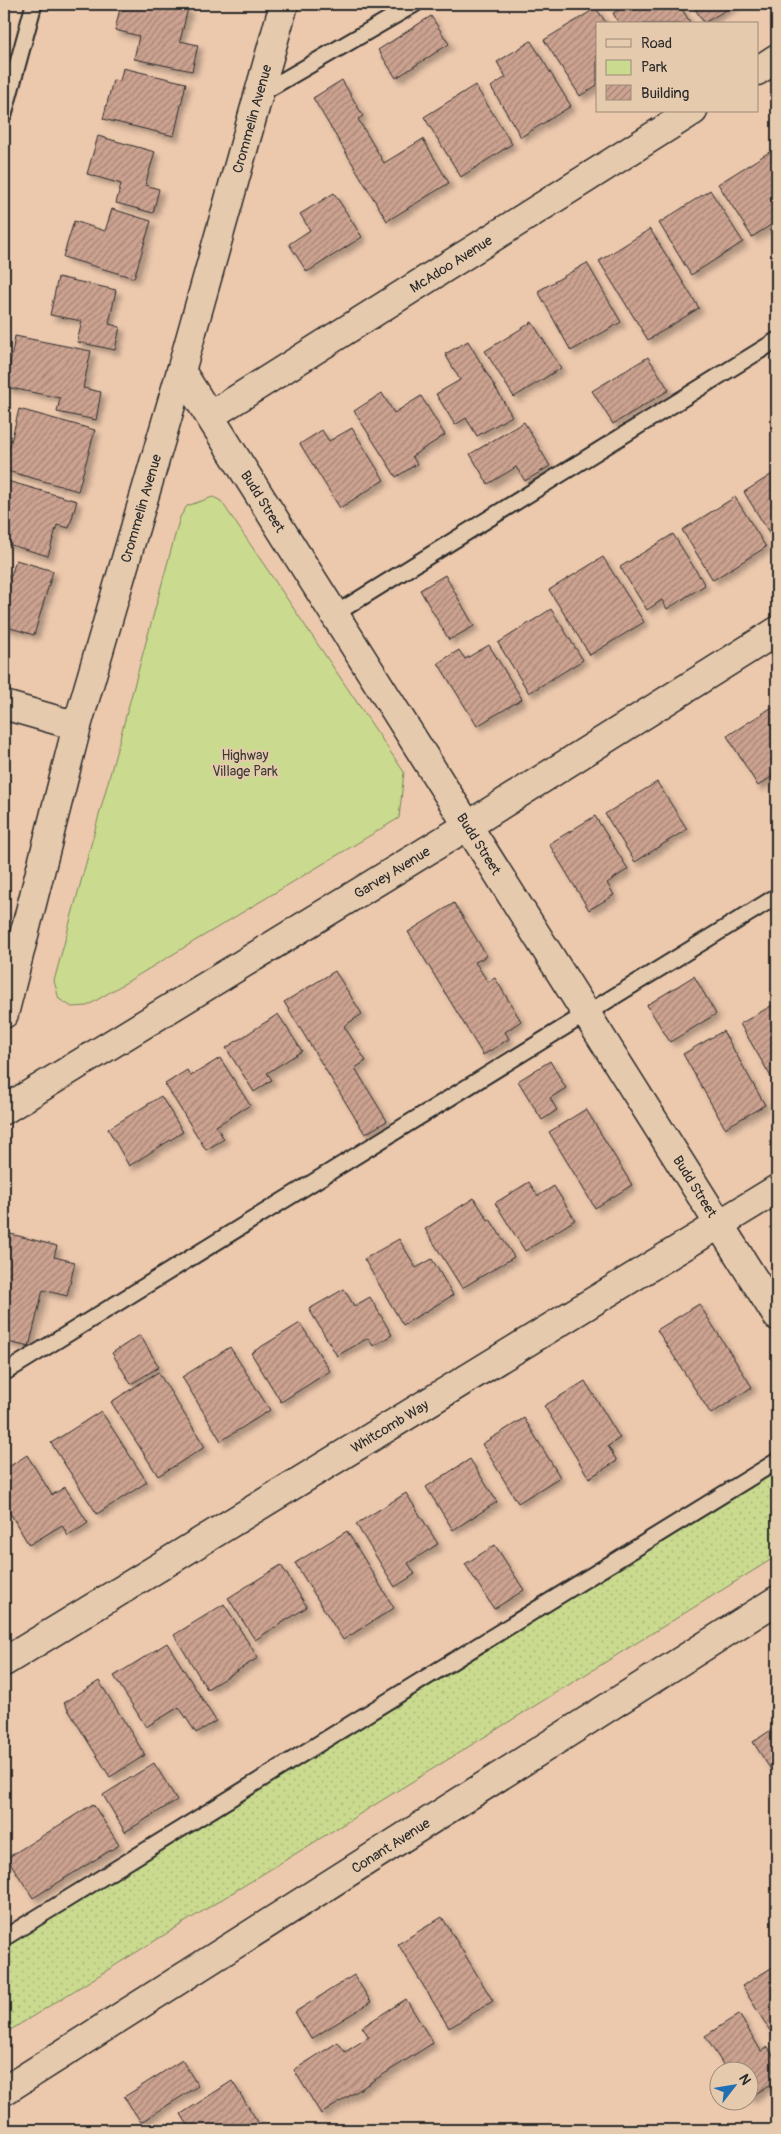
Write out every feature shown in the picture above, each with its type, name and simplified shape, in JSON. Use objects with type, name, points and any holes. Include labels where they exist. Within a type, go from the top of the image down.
[{"type":"street","name":"Crommelin Avenue","points":[[4,1014],[77,726],[181,372],[284,4]]},
{"type":"street","points":[[758,70],[777,58]]},
{"type":"street","name":"McAdoo Avenue","points":[[210,416],[691,112]]},
{"type":"street","name":"Budd Street","points":[[181,372],[469,825],[777,1316]]},
{"type":"street","name":"Garvey Avenue","points":[[4,1110],[469,825],[777,631]]},
{"type":"street","points":[[4,705],[77,726]]},
{"type":"street","name":"Whitcomb Way","points":[[4,1662],[777,1189]]},
{"type":"street","name":"Conant Avenue","points":[[4,2091],[777,1600]]},
{"type":"lane","points":[[4,114],[34,4]]},
{"type":"lane","points":[[257,96],[415,4]]},
{"type":"lane","points":[[335,614],[777,340]]},
{"type":"lane","points":[[4,1373],[777,896]]},
{"type":"lane","points":[[4,1938],[777,1461]]},
{"type":"green space","name":"Highway Village Park","points":[[213,497],[221,501],[404,772],[399,818],[87,1006],[72,1007],[59,999],[54,981],[180,517],[187,506]]},
{"type":"green space","points":[[777,1472],[777,1556],[4,2034],[4,1947]]},
{"type":"building","points":[[121,4],[166,4],[188,8],[180,41],[198,45],[192,71],[134,59],[139,36],[115,30]]},
{"type":"building","points":[[629,4],[679,4],[690,22],[618,22],[613,13]]},
{"type":"building","points":[[692,4],[736,4],[706,22],[703,22]]},
{"type":"building","points":[[596,8],[606,22],[596,22],[596,86],[580,96],[544,40]]},
{"type":"building","points":[[431,16],[449,44],[396,78],[378,50]]},
{"type":"building","points":[[531,41],[571,106],[521,137],[491,87],[506,77],[497,62]]},
{"type":"building","points":[[123,68],[186,83],[174,136],[103,119],[113,80],[120,81]]},
{"type":"building","points":[[342,80],[363,116],[358,119],[384,163],[423,139],[449,183],[387,221],[313,98]]},
{"type":"building","points":[[475,85],[512,144],[461,177],[424,117]]},
{"type":"building","points":[[98,136],[155,152],[145,185],[159,189],[153,213],[116,203],[121,184],[87,174]]},
{"type":"building","points":[[771,151],[777,161],[777,221],[752,237],[718,184]]},
{"type":"building","points":[[710,190],[743,242],[691,275],[659,223]]},
{"type":"building","points":[[334,193],[362,237],[307,272],[289,244],[310,230],[300,214]]},
{"type":"building","points":[[112,209],[151,221],[134,278],[63,257],[74,221],[105,231]]},
{"type":"building","points":[[650,229],[699,308],[648,340],[599,261]]},
{"type":"building","points":[[587,263],[621,322],[571,351],[538,291]]},
{"type":"building","points":[[58,277],[116,290],[109,324],[120,327],[115,350],[77,342],[82,321],[50,315]]},
{"type":"building","points":[[532,322],[561,368],[514,397],[485,351]]},
{"type":"building","points":[[15,336],[91,351],[83,388],[101,392],[96,420],[57,412],[60,398],[6,387]]},
{"type":"building","points":[[468,341],[512,416],[477,436],[466,418],[455,425],[436,394],[460,380],[445,354]]},
{"type":"building","points":[[648,357],[669,390],[613,424],[592,391]]},
{"type":"building","points":[[382,393],[394,413],[421,396],[445,435],[412,456],[417,464],[396,477],[354,411]]},
{"type":"building","points":[[19,409],[95,430],[78,491],[4,470]]},
{"type":"building","points":[[524,422],[550,466],[525,481],[516,467],[488,484],[470,454]]},
{"type":"building","points":[[352,428],[384,480],[340,508],[300,444],[322,430],[329,441]]},
{"type":"building","points":[[777,471],[777,540],[775,542],[744,492]]},
{"type":"building","points":[[4,480],[77,501],[69,528],[57,525],[48,556],[4,543]]},
{"type":"building","points":[[735,497],[766,547],[713,580],[682,530]]},
{"type":"building","points":[[673,534],[705,585],[667,609],[662,600],[647,610],[620,567]]},
{"type":"building","points":[[603,557],[644,622],[590,655],[549,590]]},
{"type":"building","points":[[16,560],[53,571],[34,635],[4,626],[4,574],[11,576]]},
{"type":"building","points":[[445,575],[474,626],[449,640],[420,590]]},
{"type":"building","points":[[551,609],[583,660],[529,693],[498,643]]},
{"type":"building","points":[[489,645],[522,699],[477,726],[438,663],[459,650],[465,659]]},
{"type":"building","points":[[777,704],[777,773],[758,786],[727,736]]},
{"type":"building","points":[[657,782],[687,829],[635,862],[605,814]]},
{"type":"building","points":[[595,816],[628,869],[607,883],[614,895],[589,910],[549,844]]},
{"type":"building","points":[[454,903],[487,956],[475,962],[488,982],[495,978],[521,1021],[505,1032],[509,1039],[483,1055],[408,932]]},
{"type":"building","points":[[335,971],[362,1014],[344,1026],[366,1061],[355,1068],[387,1121],[365,1134],[284,1002]]},
{"type":"building","points":[[694,976],[716,1014],[670,1042],[647,1005]]},
{"type":"building","points":[[776,1003],[777,1005],[777,1087],[740,1024]]},
{"type":"building","points":[[278,1014],[302,1051],[267,1073],[272,1080],[254,1092],[226,1048]]},
{"type":"building","points":[[723,1031],[765,1105],[725,1128],[683,1054]]},
{"type":"building","points":[[220,1058],[250,1105],[216,1126],[224,1139],[206,1150],[165,1084],[187,1070],[191,1076]]},
{"type":"building","points":[[550,1061],[566,1088],[550,1098],[557,1110],[542,1120],[518,1081]]},
{"type":"building","points":[[161,1096],[183,1132],[129,1166],[108,1129]]},
{"type":"building","points":[[586,1109],[632,1185],[595,1208],[549,1132]]},
{"type":"building","points":[[529,1182],[538,1196],[554,1186],[575,1220],[525,1251],[495,1203]]},
{"type":"building","points":[[474,1198],[514,1257],[462,1288],[425,1229]]},
{"type":"building","points":[[11,1234],[57,1246],[54,1257],[75,1262],[67,1296],[43,1290],[29,1347],[4,1341],[4,1264]]},
{"type":"building","points":[[399,1239],[416,1268],[432,1259],[453,1295],[403,1325],[364,1259]]},
{"type":"building","points":[[344,1289],[354,1306],[370,1297],[392,1335],[373,1346],[368,1338],[337,1356],[309,1309]]},
{"type":"building","points":[[699,1304],[752,1387],[711,1414],[657,1330]]},
{"type":"building","points":[[300,1323],[330,1371],[281,1402],[251,1353]]},
{"type":"building","points":[[140,1335],[159,1367],[131,1384],[112,1353]]},
{"type":"building","points":[[230,1347],[270,1410],[221,1441],[182,1377]]},
{"type":"building","points":[[158,1372],[205,1447],[158,1476],[111,1402]]},
{"type":"building","points":[[585,1381],[620,1438],[608,1446],[617,1461],[589,1478],[544,1406]]},
{"type":"building","points":[[101,1411],[147,1482],[97,1514],[51,1443]]},
{"type":"building","points":[[524,1418],[560,1477],[518,1503],[482,1444]]},
{"type":"building","points":[[27,1455],[52,1495],[65,1487],[88,1523],[68,1536],[62,1525],[29,1545],[4,1503],[4,1470]]},
{"type":"building","points":[[470,1459],[497,1502],[453,1530],[426,1487]]},
{"type":"building","points":[[406,1493],[438,1544],[408,1563],[415,1574],[395,1587],[356,1524]]},
{"type":"building","points":[[347,1531],[394,1608],[343,1640],[295,1563]]},
{"type":"building","points":[[495,1545],[524,1590],[494,1609],[465,1564]]},
{"type":"building","points":[[281,1565],[307,1607],[255,1640],[228,1598]]},
{"type":"building","points":[[224,1604],[258,1658],[207,1689],[174,1635]]},
{"type":"building","points":[[167,1643],[216,1721],[196,1733],[179,1707],[146,1727],[114,1676]]},
{"type":"building","points":[[99,1681],[145,1755],[110,1777],[64,1703]]},
{"type":"building","points":[[777,1726],[777,1779],[753,1742]]},
{"type":"building","points":[[154,1763],[177,1800],[125,1832],[103,1795]]},
{"type":"building","points":[[93,1804],[119,1845],[33,1898],[7,1858]]},
{"type":"building","points":[[442,1917],[493,2001],[449,2028],[398,1944]]},
{"type":"building","points":[[776,1965],[777,1968],[777,2042],[742,1986]]},
{"type":"building","points":[[354,1975],[371,2002],[311,2039],[295,2012]]},
{"type":"building","points":[[406,1999],[433,2043],[321,2114],[294,2070],[338,2042],[345,2052],[369,2037],[362,2027]]},
{"type":"building","points":[[739,2014],[761,2051],[768,2047],[777,2062],[777,2080],[758,2092],[758,2062],[722,2062],[705,2036]]},
{"type":"building","points":[[182,2060],[198,2086],[141,2122],[124,2097]]},
{"type":"building","points":[[232,2081],[263,2130],[191,2130],[181,2114]]}]
